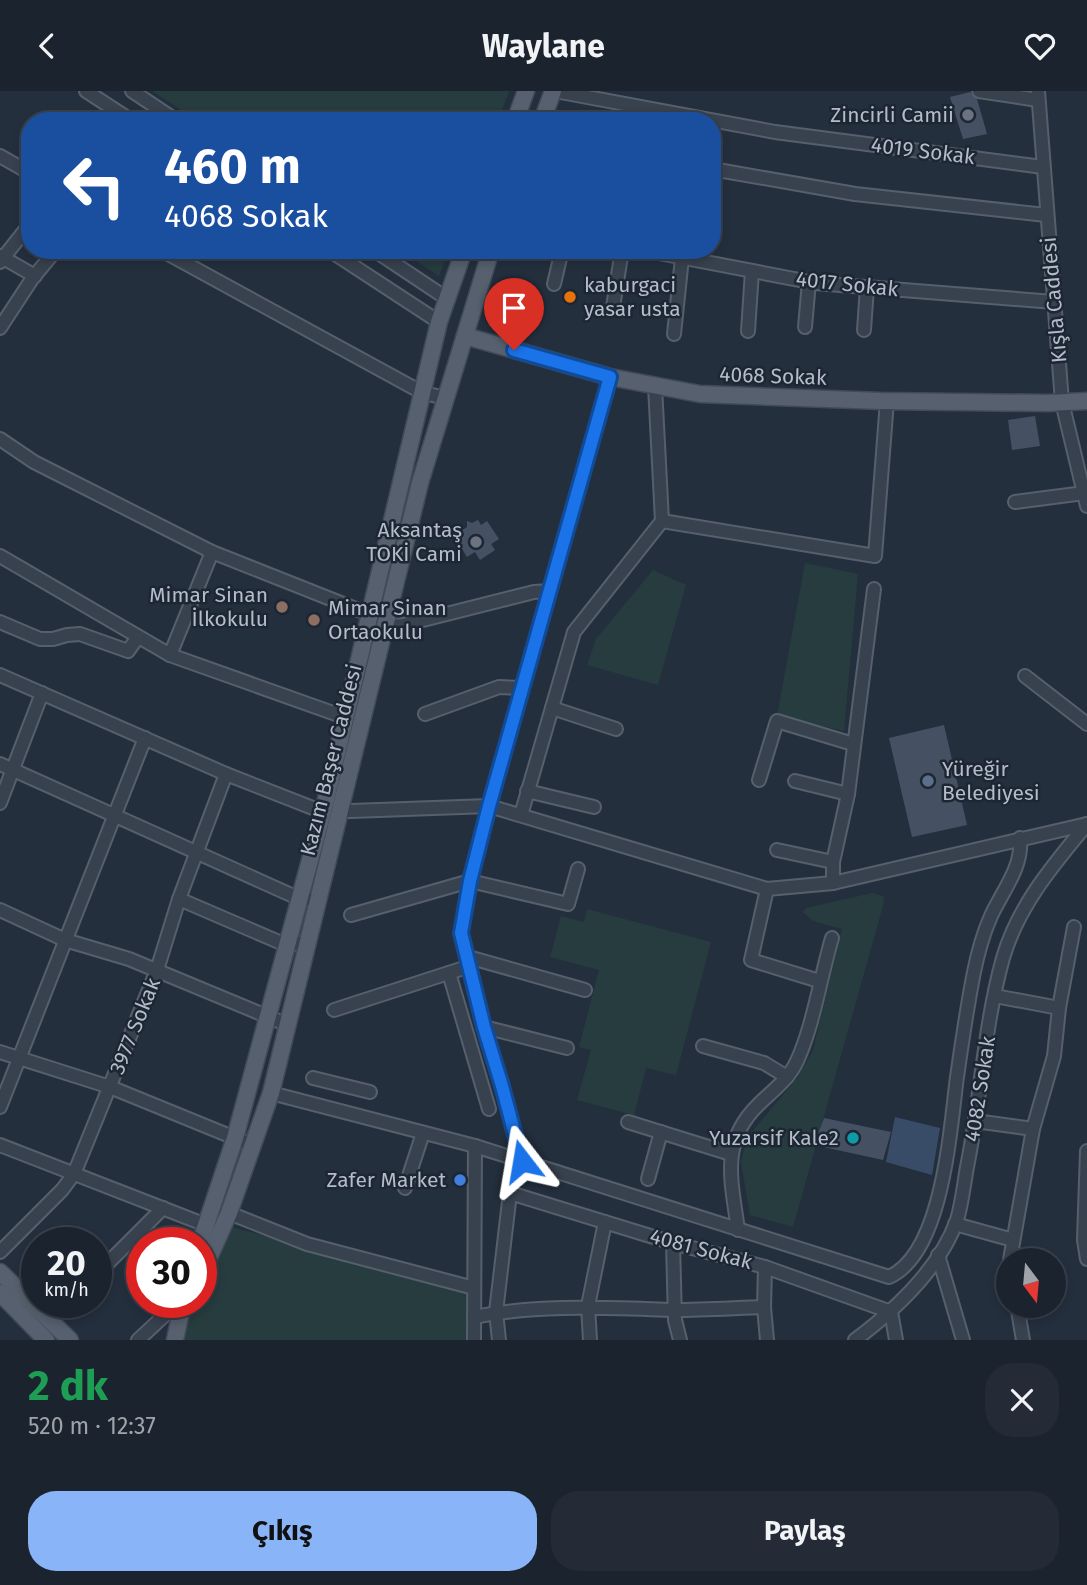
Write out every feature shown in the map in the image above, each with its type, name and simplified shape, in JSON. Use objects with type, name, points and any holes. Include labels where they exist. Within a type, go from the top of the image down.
[{"type":"main road","points":[[518,112],[526,91]]},
{"type":"main road","points":[[546,112],[554,91]]},
{"type":"main road","name":"Kazım Başer Caddesi","points":[[206,1225],[235,1138],[323,812],[439,322],[461,259]]},
{"type":"main road","name":"Kazım Başer Caddesi","points":[[217,1240],[271,1093],[420,483],[488,259]]},
{"type":"main road","name":"4068 Sokak","points":[[465,336],[610,377],[700,394],[887,401],[1087,401]]},
{"type":"main road","points":[[0,1272],[70,1340]]},
{"type":"main road","points":[[0,1293],[46,1340]]},
{"type":"main road","points":[[175,1340],[179,1318]]},
{"type":"street","points":[[86,91],[118,112]]},
{"type":"street","points":[[132,91],[164,112]]},
{"type":"street","name":"4019 Sokak","points":[[554,91],[667,112]]},
{"type":"street","points":[[979,91],[1038,96]]},
{"type":"street","name":"Kışla Caddesi","points":[[1038,96],[1062,402],[1085,500]]},
{"type":"street","name":"4019 Sokak","points":[[721,122],[775,132],[1043,167]]},
{"type":"street","points":[[0,156],[21,168]]},
{"type":"street","points":[[721,171],[855,194],[1046,215]]},
{"type":"street","points":[[21,235],[1,258],[35,276]]},
{"type":"street","points":[[0,328],[49,259]]},
{"type":"street","points":[[177,259],[423,393],[446,398]]},
{"type":"street","points":[[344,259],[439,322]]},
{"type":"street","points":[[388,259],[446,297]]},
{"type":"street","points":[[554,283],[560,259]]},
{"type":"street","points":[[613,307],[621,259]]},
{"type":"street","points":[[674,334],[682,259]]},
{"type":"street","name":"4017 Sokak","points":[[687,259],[809,282],[1054,302]]},
{"type":"street","points":[[748,331],[752,271]]},
{"type":"street","points":[[805,327],[809,282]]},
{"type":"street","points":[[864,330],[867,287]]},
{"type":"street","points":[[522,1161],[461,933],[470,881],[489,806],[610,377]]},
{"type":"street","points":[[522,815],[574,632],[662,521],[655,386]]},
{"type":"street","points":[[662,521],[875,556],[887,401]]},
{"type":"street","points":[[0,439],[34,462],[212,552],[371,615]]},
{"type":"street","points":[[1015,502],[1085,500]]},
{"type":"street","points":[[170,655],[212,552]]},
{"type":"street","points":[[0,556],[170,655],[347,718]]},
{"type":"street","points":[[833,883],[834,862],[848,794],[874,589]]},
{"type":"street","points":[[385,627],[403,625],[534,592],[549,591]]},
{"type":"street","points":[[0,621],[40,639],[80,634],[128,651],[138,637]]},
{"type":"street","points":[[0,675],[226,774],[323,812],[489,806],[767,889],[833,883],[1087,824]]},
{"type":"street","points":[[1025,676],[1087,724]]},
{"type":"street","points":[[425,714],[499,687],[522,688]]},
{"type":"street","points":[[0,803],[42,693]]},
{"type":"street","points":[[552,708],[616,729]]},
{"type":"street","points":[[759,781],[777,721],[853,744]]},
{"type":"street","points":[[0,1107],[145,738]]},
{"type":"street","points":[[0,764],[300,899],[319,898]]},
{"type":"street","name":"3977 Sokak","points":[[0,1252],[62,1190],[74,1174],[157,970],[179,899],[226,774]]},
{"type":"street","points":[[794,781],[848,794]]},
{"type":"street","points":[[527,791],[594,807]]},
{"type":"street","name":"4082 Sokak","points":[[855,1340],[903,1300],[939,1255],[955,1224],[975,1121],[984,1050],[1003,957],[1021,912],[1049,870],[1087,824]]},
{"type":"street","points":[[271,1093],[475,1146],[889,1277],[899,1273],[912,1261],[943,1182],[965,1018],[980,945],[1020,861],[1020,838]]},
{"type":"street","points":[[777,850],[834,862]]},
{"type":"street","points":[[351,915],[470,881],[568,904],[579,869]]},
{"type":"street","points":[[767,889],[751,960],[819,981]]},
{"type":"street","points":[[179,899],[286,945],[308,942]]},
{"type":"street","points":[[0,910],[65,940],[129,959],[288,1025]]},
{"type":"street","points":[[1012,1248],[1033,1129],[1054,1056],[1059,1008],[1074,927]]},
{"type":"street","points":[[738,1230],[730,1185],[731,1154],[738,1132],[747,1118],[787,1077],[796,1063],[805,1040],[832,938]]},
{"type":"street","points":[[334,1010],[449,973],[469,961],[585,990]]},
{"type":"street","points":[[449,973],[489,1109]]},
{"type":"street","points":[[995,996],[1059,1008]]},
{"type":"street","points":[[484,1027],[567,1048]]},
{"type":"street","points":[[703,1046],[764,1063],[787,1077]]},
{"type":"street","points":[[0,1052],[110,1087],[253,1145]]},
{"type":"street","points":[[313,1078],[370,1092]]},
{"type":"street","points":[[337,1110],[343,1085]]},
{"type":"street","points":[[975,1121],[1033,1129]]},
{"type":"street","points":[[628,1122],[731,1154]]},
{"type":"street","points":[[648,1179],[661,1132]]},
{"type":"street","points":[[405,1188],[423,1133]]},
{"type":"street","points":[[0,1145],[206,1225]]},
{"type":"street","points":[[474,1340],[475,1146]]},
{"type":"street","points":[[1087,1151],[1084,1240],[1087,1259]]},
{"type":"street","name":"4081 Sokak","points":[[496,1313],[510,1193],[673,1243],[765,1267],[891,1312]]},
{"type":"street","points":[[112,1259],[163,1208]]},
{"type":"street","points":[[229,1213],[307,1244],[474,1288]]},
{"type":"street","points":[[590,1340],[588,1306],[605,1222]]},
{"type":"street","points":[[955,1224],[1013,1240]]},
{"type":"street","points":[[673,1243],[674,1310],[680,1340]]},
{"type":"street","points":[[939,1255],[963,1340]]},
{"type":"street","points":[[765,1267],[767,1340]]},
{"type":"street","points":[[474,1317],[588,1306],[674,1310],[764,1307]]},
{"type":"street","points":[[891,1312],[896,1340]]},
{"type":"street","points":[[496,1313],[499,1340]]},
{"type":"street","points":[[138,1340],[162,1318]]},
{"type":"street","points":[[1019,1318],[1023,1340]]},
{"type":"green space","points":[[152,91],[509,91],[501,112],[184,112]]},
{"type":"green space","points":[[413,259],[446,259],[439,276]]},
{"type":"green space","points":[[805,563],[858,574],[844,731],[777,716]]},
{"type":"green space","points":[[653,570],[686,585],[658,685],[587,665],[596,639]]},
{"type":"green space","points":[[872,893],[883,896],[884,902],[793,1227],[750,1215],[741,1162],[744,1149],[751,1133],[798,1077],[813,1050],[842,929],[813,921],[803,912],[806,908]]},
{"type":"green space","points":[[587,909],[711,942],[676,1075],[646,1068],[634,1115],[577,1100],[591,1050],[579,1047],[599,970],[550,957],[561,916],[584,922]]},
{"type":"green space","points":[[223,1225],[474,1288],[475,1340],[179,1340],[188,1318],[217,1318],[217,1241]]},
{"type":"water","points":[[895,1117],[940,1128],[932,1175],[886,1162]]},
{"type":"building","name":"Zincirli Camii","points":[[970,92],[977,99],[987,134],[963,139],[950,97]]},
{"type":"building","points":[[1035,416],[1040,446],[1012,450],[1008,420]]},
{"type":"building","name":"Aksantaş TOKİ Cami","points":[[478,520],[481,525],[487,521],[499,539],[491,544],[495,550],[480,560],[475,552],[467,557],[456,539],[464,535],[461,531],[467,527],[467,521],[472,523]]},
{"type":"building","name":"Yüreğir Belediyesi","points":[[944,725],[967,825],[912,837],[889,738]]},
{"type":"building","name":"Yuzarsif Kale2","points":[[824,1118],[891,1132],[883,1160],[814,1145]]},
{"type":"place","name":"Zincirli Camii","points":[[968,115]]},
{"type":"place","name":"kaburgaci yasar usta","points":[[570,297]]},
{"type":"place","name":"Aksantaş TOKİ Cami","points":[[476,542]]},
{"type":"place","name":"Mimar Sinan İlkokulu","points":[[282,607]]},
{"type":"place","name":"Mimar Sinan Ortaokulu","points":[[314,620]]},
{"type":"place","name":"Yüreğir Belediyesi","points":[[928,781]]},
{"type":"place","name":"Yuzarsif Kale2","points":[[853,1138]]},
{"type":"place","name":"Zafer Market","points":[[460,1180]]},
{"type":"route","points":[[514,350],[610,377],[489,806],[470,881],[461,933],[522,1161]]}]
